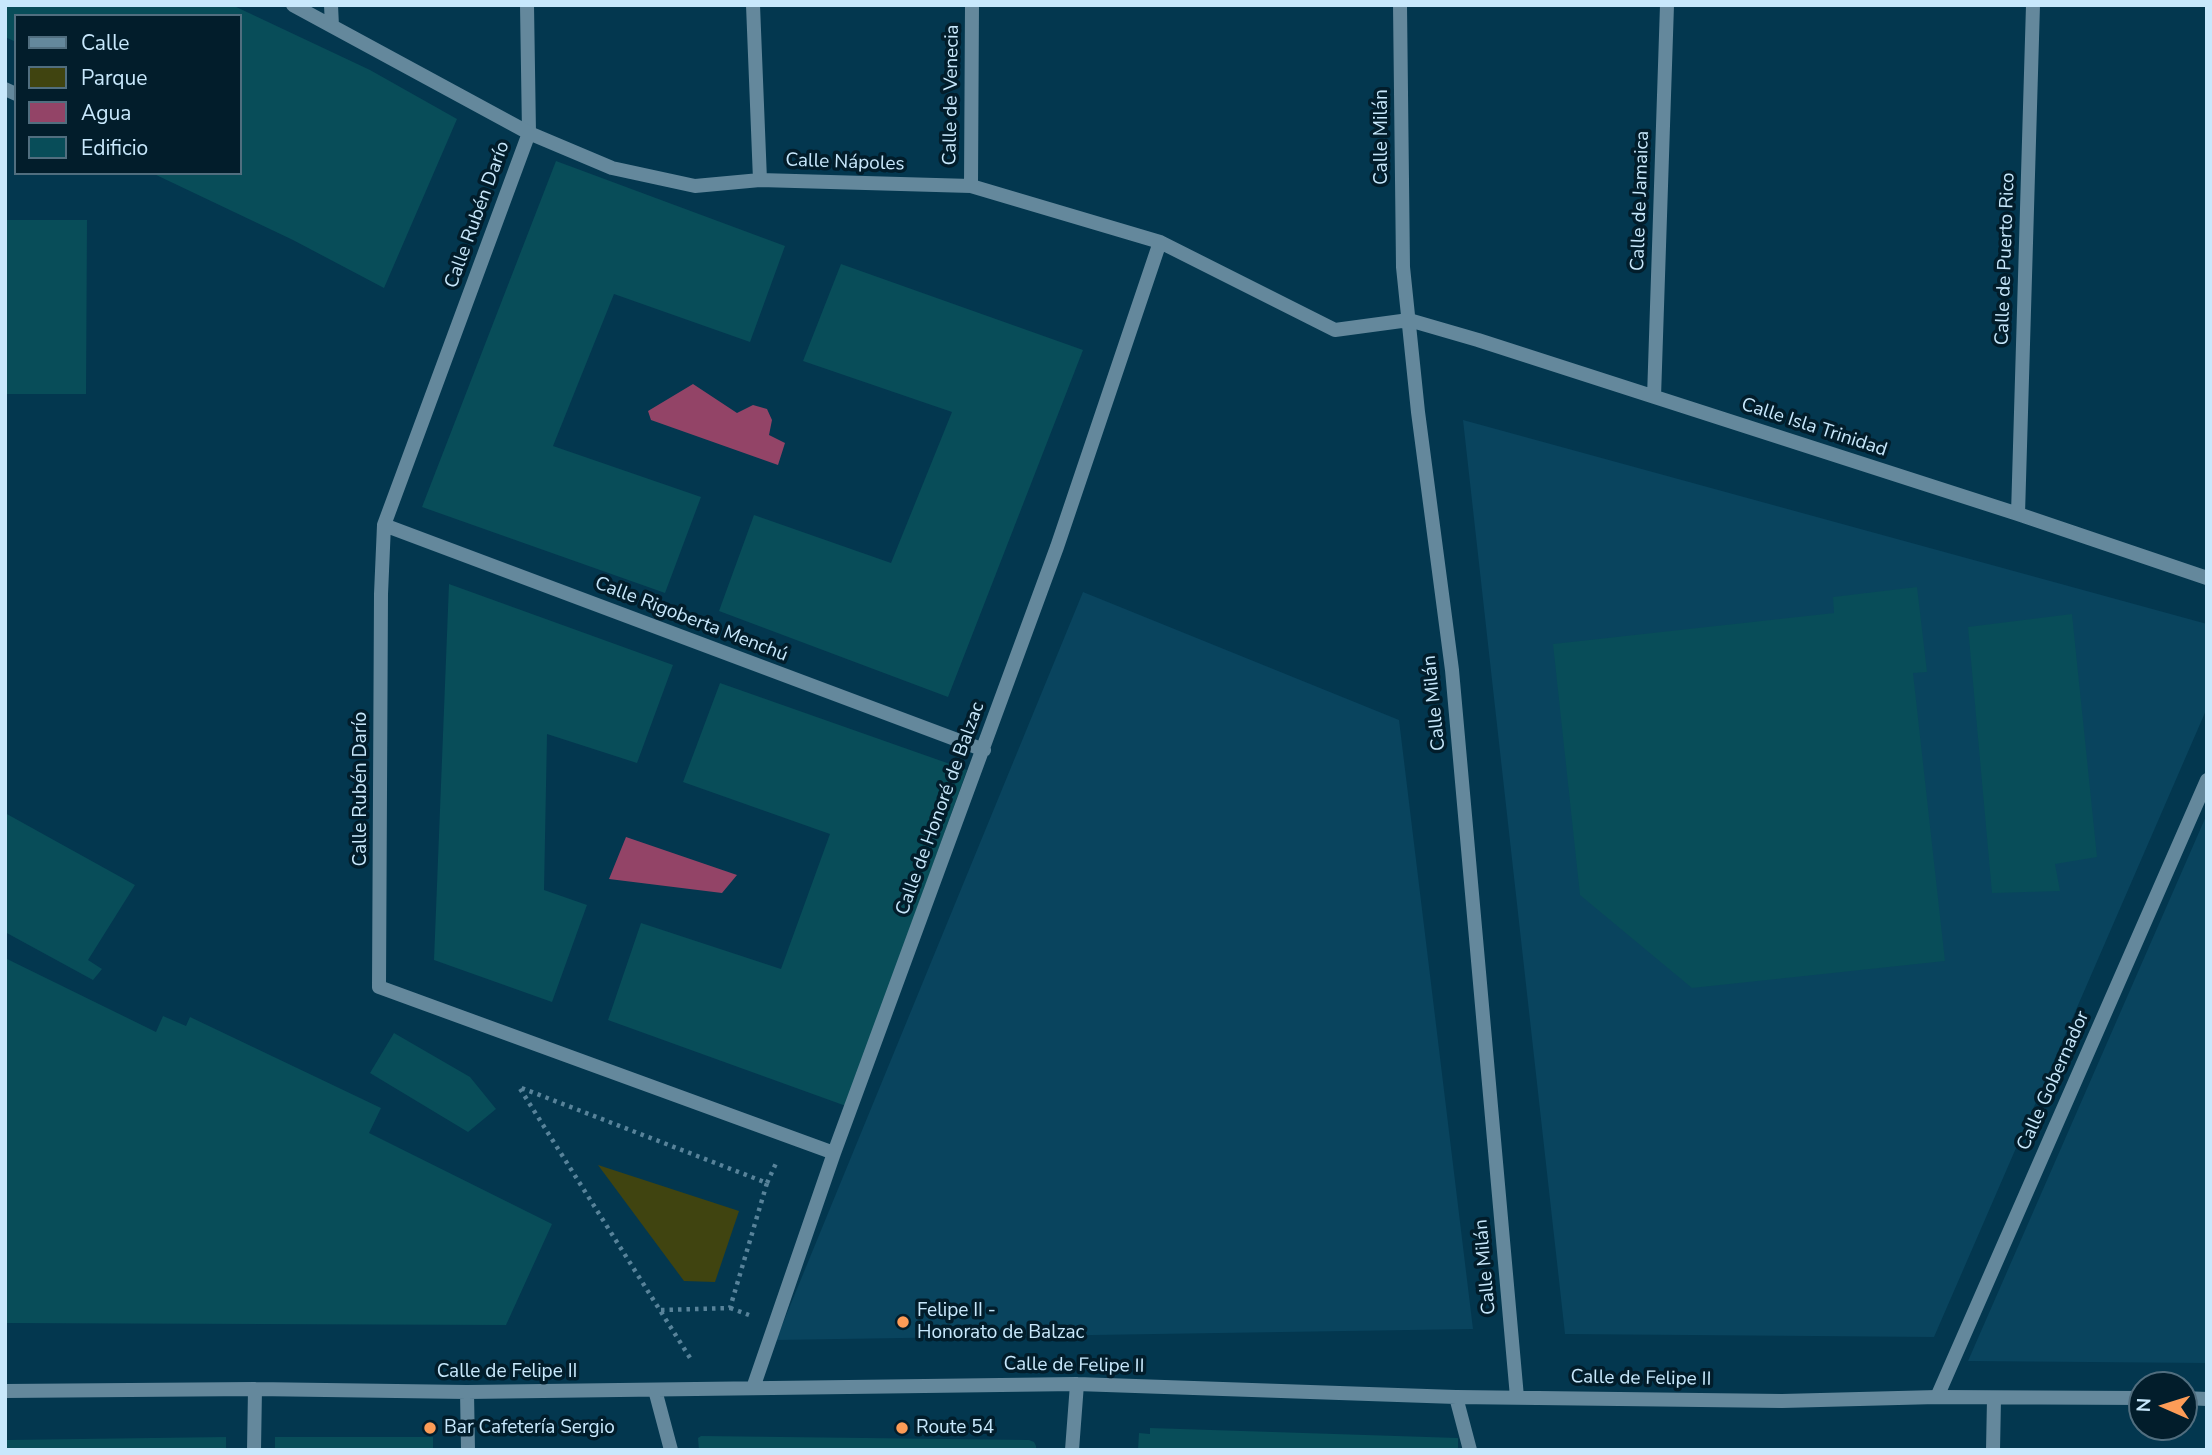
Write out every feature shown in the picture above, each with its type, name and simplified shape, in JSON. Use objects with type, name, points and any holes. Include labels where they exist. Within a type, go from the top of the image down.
[{"type":"street","name":"Calle Nápoles","points":[[293,5],[528,134],[612,168],[695,186],[760,180],[971,186],[1160,242],[1335,330],[1409,320]]},
{"type":"street","points":[[331,5],[332,26]]},
{"type":"street","points":[[527,5],[528,134]]},
{"type":"street","points":[[753,5],[760,180]]},
{"type":"street","name":"Calle de Venecia","points":[[971,186],[972,5]]},
{"type":"street","name":"Calle Milán","points":[[1401,5],[1403,267],[1418,412],[1454,696],[1517,1396]]},
{"type":"street","name":"Calle de Jamaica","points":[[1654,397],[1667,5]]},
{"type":"street","name":"Calle de Puerto Rico","points":[[2018,514],[2033,5]]},
{"type":"street","name":"Calle Rubén Darío","points":[[528,134],[384,525],[381,607],[380,987],[834,1153]]},
{"type":"street","name":"Calle de Honoré de Balzac","points":[[753,1388],[834,1153],[1057,547],[1160,242]]},
{"type":"street","name":"Calle Isla Trinidad","points":[[1409,320],[2018,514],[2207,578]]},
{"type":"street","name":"Calle Rigoberta Menchú","points":[[384,525],[984,750]]},
{"type":"street","name":"Calle Gobernador","points":[[1937,1397],[2207,780]]},
{"type":"street","points":[[1072,1450],[1077,1384]]},
{"type":"street","name":"Calle de Felipe II","points":[[5,1391],[255,1389],[467,1392],[1077,1384],[1456,1397],[1782,1401],[1937,1397],[2128,1398]]},
{"type":"street","points":[[254,1450],[255,1389]]},
{"type":"street","points":[[655,1390],[671,1450]]},
{"type":"street","points":[[467,1392],[468,1450]]},
{"type":"street","points":[[1456,1397],[1470,1450]]},
{"type":"street","points":[[1993,1450],[1994,1399]]},
{"type":"path","points":[[662,1310],[730,1308],[767,1183],[519,1087],[662,1310],[709,1389]]},
{"type":"shaded area","points":[[1463,420],[2207,624],[2207,708],[1934,1337],[1565,1334]]},
{"type":"shaded area","points":[[1083,592],[1399,720],[1473,1329],[776,1340]]},
{"type":"shaded area","points":[[2207,814],[2207,1363],[1968,1361]]},
{"type":"green space","points":[[598,1165],[739,1211],[715,1282],[684,1281]]},
{"type":"water","points":[[693,384],[737,413],[753,405],[767,409],[772,420],[769,435],[785,443],[778,465],[651,420],[648,411]]},
{"type":"water","points":[[626,837],[737,875],[722,893],[609,879]]},
{"type":"building","points":[[5,5],[232,5],[370,70],[457,119],[384,288],[293,240],[156,175],[242,175],[242,14],[14,14],[14,41],[5,37]]},
{"type":"building","points":[[556,161],[785,246],[750,342],[614,294],[553,446],[701,497],[665,593],[422,507]]},
{"type":"building","points":[[5,220],[87,220],[86,394],[5,394]]},
{"type":"building","points":[[841,264],[1083,350],[948,697],[719,611],[754,515],[891,563],[952,412],[803,361]]},
{"type":"building","points":[[449,584],[673,665],[637,763],[547,734],[544,890],[587,905],[552,1002],[434,960]]},
{"type":"building","points":[[1917,587],[1927,672],[1913,673],[1945,961],[1692,988],[1580,895],[1553,644],[1834,613],[1833,597]]},
{"type":"building","points":[[2072,614],[2097,857],[2055,864],[2060,891],[1992,893],[1968,627]]},
{"type":"building","points":[[720,683],[967,770],[846,1106],[608,1020],[641,923],[781,969],[830,834],[683,782]]},
{"type":"building","points":[[5,813],[135,885],[88,960],[102,969],[93,980],[5,932]]},
{"type":"building","points":[[5,958],[156,1032],[163,1016],[186,1026],[190,1017],[381,1108],[369,1133],[552,1224],[506,1325],[5,1323]]},
{"type":"building","points":[[394,1033],[470,1077],[496,1109],[468,1132],[370,1073]]},
{"type":"building","points":[[1150,1428],[1458,1438],[1458,1450],[1138,1450],[1139,1433],[1150,1434]]},
{"type":"building","points":[[226,1437],[226,1450],[6,1450],[6,1440]]},
{"type":"building","points":[[275,1437],[433,1437],[433,1450],[275,1450]]},
{"type":"building","points":[[698,1438],[1029,1440],[1034,1442],[1036,1450],[699,1450]]},
{"type":"place","name":"Felipe II - Honorato de Balzac","points":[[903,1322]]},
{"type":"place","name":"Bar Cafetería Sergio","points":[[430,1428]]},
{"type":"place","name":"Route 54","points":[[902,1428]]}]
